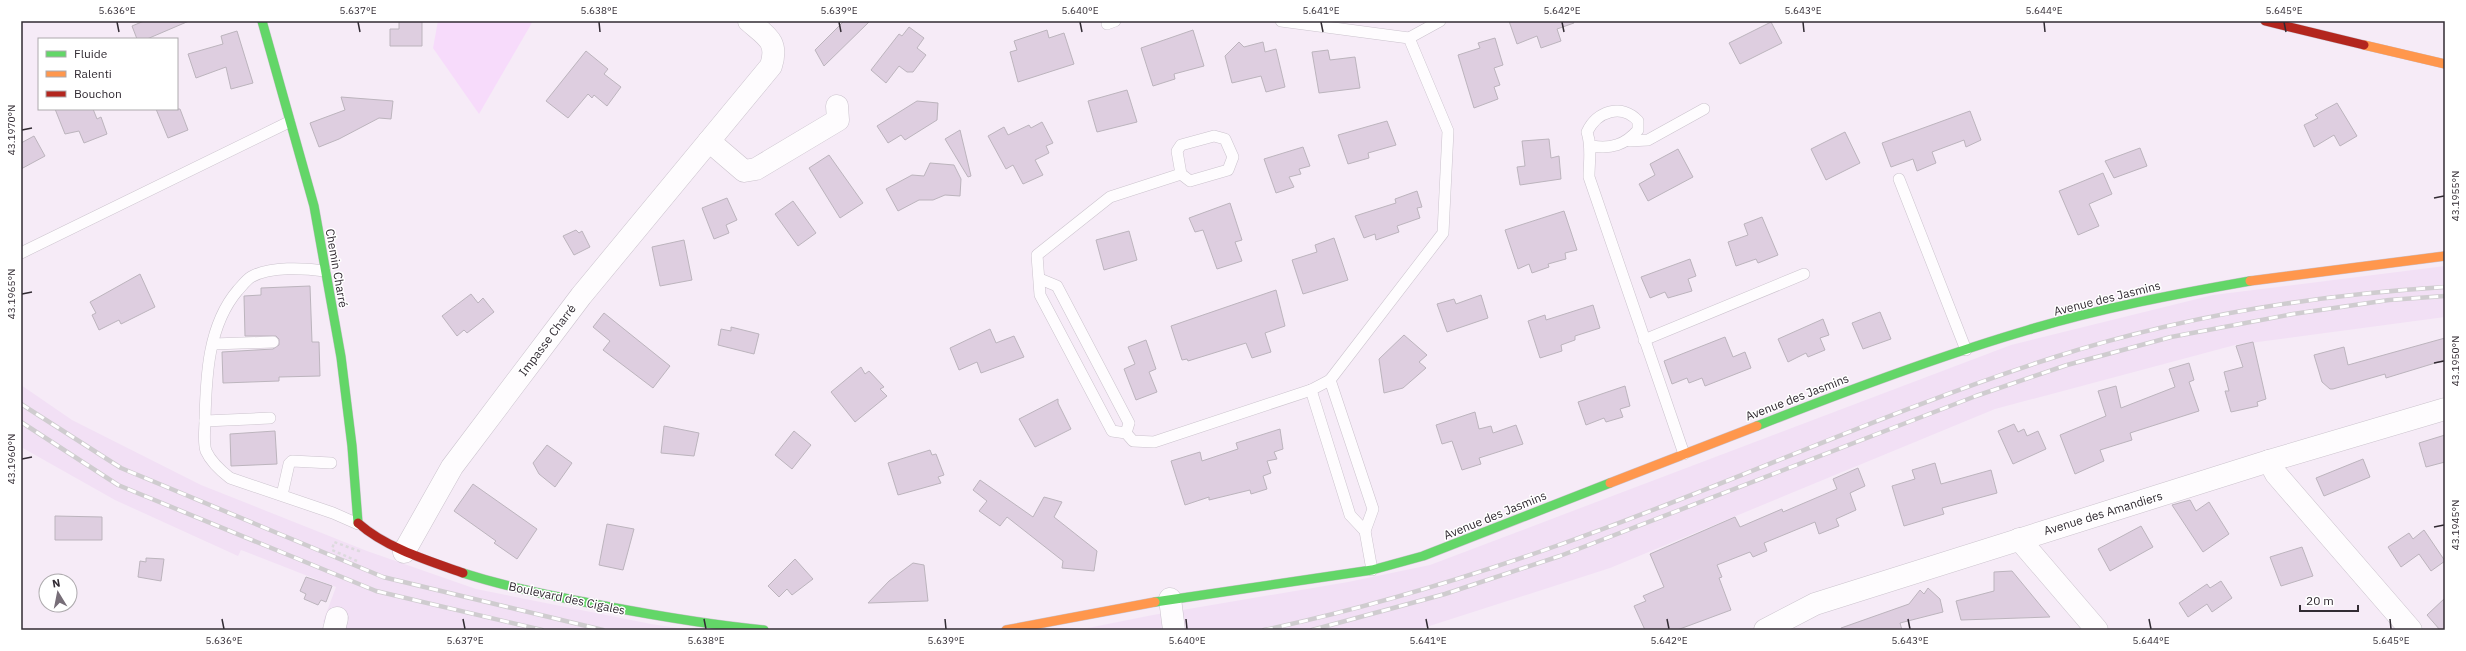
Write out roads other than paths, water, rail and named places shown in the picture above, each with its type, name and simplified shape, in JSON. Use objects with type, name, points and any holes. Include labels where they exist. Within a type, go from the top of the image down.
[{"type":"main road","name":"Chemin Charré","points":[[262,21],[289,122],[314,206],[341,357],[352,446],[358,524]]},
{"type":"main road","points":[[2265,21],[2445,64]]},
{"type":"main road","name":"Avenue des Jasmins","points":[[1170,599],[1372,570],[1424,556],[1832,397],[1966,350],[2074,318],[2182,292],[2339,267],[2445,256]]},
{"type":"main road","name":"Boulevard des Cigales","points":[[358,524],[404,552],[522,590],[666,618],[764,630]]},
{"type":"main road","points":[[1006,630],[1170,599]]},
{"type":"street","name":"Impasse Charré","points":[[404,552],[452,467],[581,296],[771,66],[775,55],[772,41],[749,21]]},
{"type":"street","points":[[709,141],[744,171],[756,169],[838,120],[837,106]]},
{"type":"street","name":"Avenue des Amandiers","points":[[1765,630],[1789,625],[1815,604],[2269,461],[2445,409]]},
{"type":"street","points":[[2269,461],[2276,474],[2411,630]]},
{"type":"street","points":[[2019,539],[2097,630]]},
{"type":"street","points":[[1170,599],[1174,630]]},
{"type":"lane","points":[[1281,21],[1409,38],[1440,21]]},
{"type":"lane","points":[[1182,174],[1110,197],[1037,255],[1040,295],[1112,431],[1126,433],[1133,441],[1154,442],[1311,390],[1330,380],[1443,233],[1448,131],[1409,38]]},
{"type":"lane","points":[[1592,146],[1607,149],[1629,140],[1648,140],[1704,109]]},
{"type":"lane","points":[[1629,140],[1638,130],[1638,121],[1631,113],[1621,110],[1607,113],[1592,122],[1587,132],[1592,146],[1589,156],[1589,177],[1684,454]]},
{"type":"lane","points":[[21,253],[289,122]]},
{"type":"lane","points":[[1214,136],[1225,139],[1233,157],[1228,170],[1190,181],[1182,174],[1177,151],[1181,146],[1214,136]]},
{"type":"lane","points":[[1899,179],[1966,350]]},
{"type":"lane","points":[[325,271],[301,267],[258,274],[249,278],[232,298],[217,328],[212,344],[206,392],[206,450],[218,469],[230,478],[333,512],[358,524]]},
{"type":"lane","points":[[1644,340],[1804,274]]},
{"type":"lane","points":[[1040,279],[1057,286],[1129,423],[1126,433]]},
{"type":"lane","points":[[212,344],[273,342]]},
{"type":"lane","points":[[1330,380],[1373,510],[1365,531],[1372,570]]},
{"type":"lane","points":[[1311,390],[1350,515],[1365,531]]},
{"type":"lane","points":[[205,421],[270,418]]},
{"type":"lane","points":[[282,495],[289,464],[292,461],[331,464]]},
{"type":"railway","points":[[1264,630],[1375,603],[1520,559],[1619,523],[1929,401],[1992,378],[2102,343],[2150,330],[2248,310],[2346,296],[2445,287]]},
{"type":"railway","points":[[1312,630],[1445,594],[1560,556],[1976,396],[2067,365],[2171,337],[2293,314],[2389,300],[2445,296]]},
{"type":"railway","points":[[21,404],[121,468],[383,577],[603,630]]},
{"type":"railway","points":[[21,422],[118,485],[376,591],[542,630]]}]
